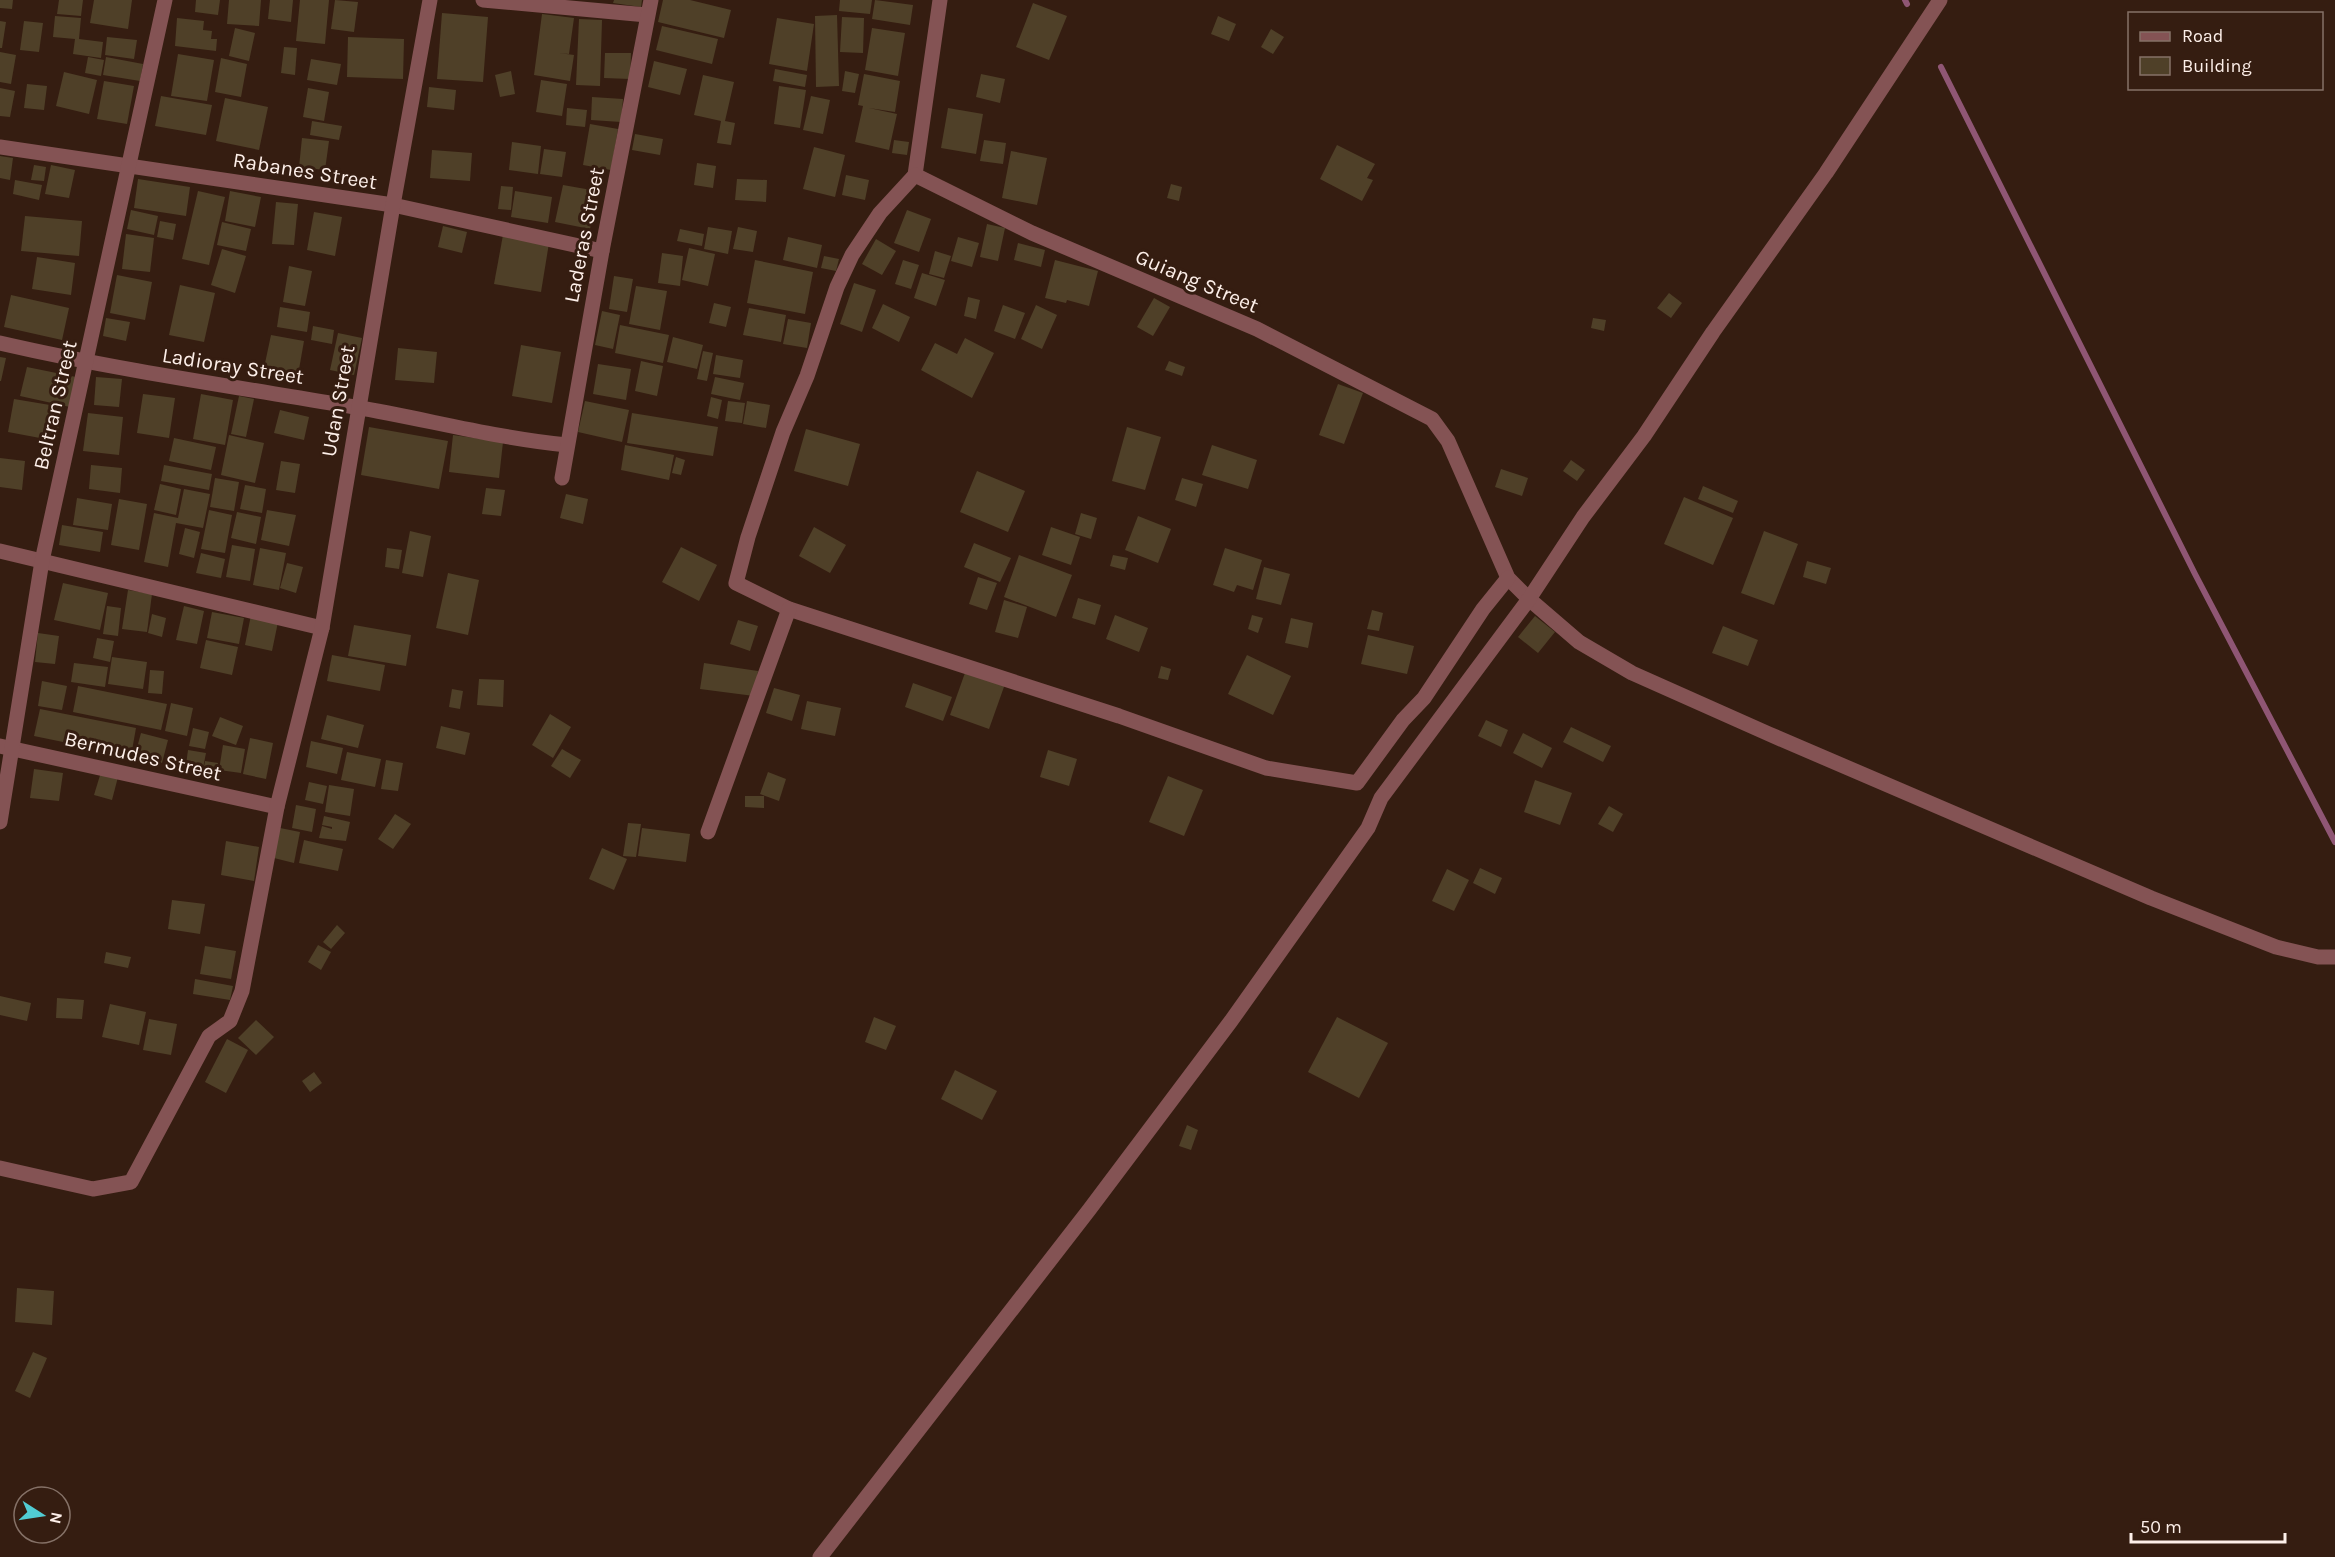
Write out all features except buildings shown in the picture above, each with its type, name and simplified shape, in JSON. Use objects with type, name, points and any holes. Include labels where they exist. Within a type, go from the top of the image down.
[{"type":"street","name":"Beltran Street","points":[[0,822],[5,747],[42,561],[165,0]]},
{"type":"street","name":"Udan Street","points":[[0,1168],[93,1189],[131,1182],[209,1036],[230,1021],[242,990],[278,807],[322,628],[358,408],[430,0]]},
{"type":"street","points":[[483,0],[649,8]]},
{"type":"street","points":[[940,0],[915,175],[880,213],[852,255],[837,287],[807,376],[783,432],[748,537],[736,583],[789,609],[1119,716],[1266,768],[1357,783],[1381,798]]},
{"type":"street","points":[[820,1557],[1089,1210],[1231,1021],[1368,828],[1381,798],[1529,599],[1583,516],[1644,436],[1713,332],[1826,173],[1940,0]]},
{"type":"street","name":"Laderas Street","points":[[562,478],[602,251],[649,8]]},
{"type":"street","name":"Rabanes Street","points":[[0,147],[393,205],[602,251]]},
{"type":"street","name":"Guiang Street","points":[[915,175],[1032,233],[1257,329],[1432,419],[1448,441],[1508,578],[1580,642],[1632,673],[1758,730],[2151,898],[2276,947],[2318,957],[2335,957]]},
{"type":"street","name":"Ladioray Street","points":[[0,343],[86,363],[358,408],[519,440],[567,445]]},
{"type":"street","points":[[0,551],[322,628]]},
{"type":"street","points":[[1357,783],[1403,720],[1424,698],[1483,609],[1508,578]]},
{"type":"street","points":[[708,832],[789,609]]},
{"type":"street","name":"Bermudes Street","points":[[5,747],[278,807]]},
{"type":"waterway","points":[[1905,0],[1907,4]]},
{"type":"waterway","points":[[1941,67],[2195,574],[2335,842]]}]
